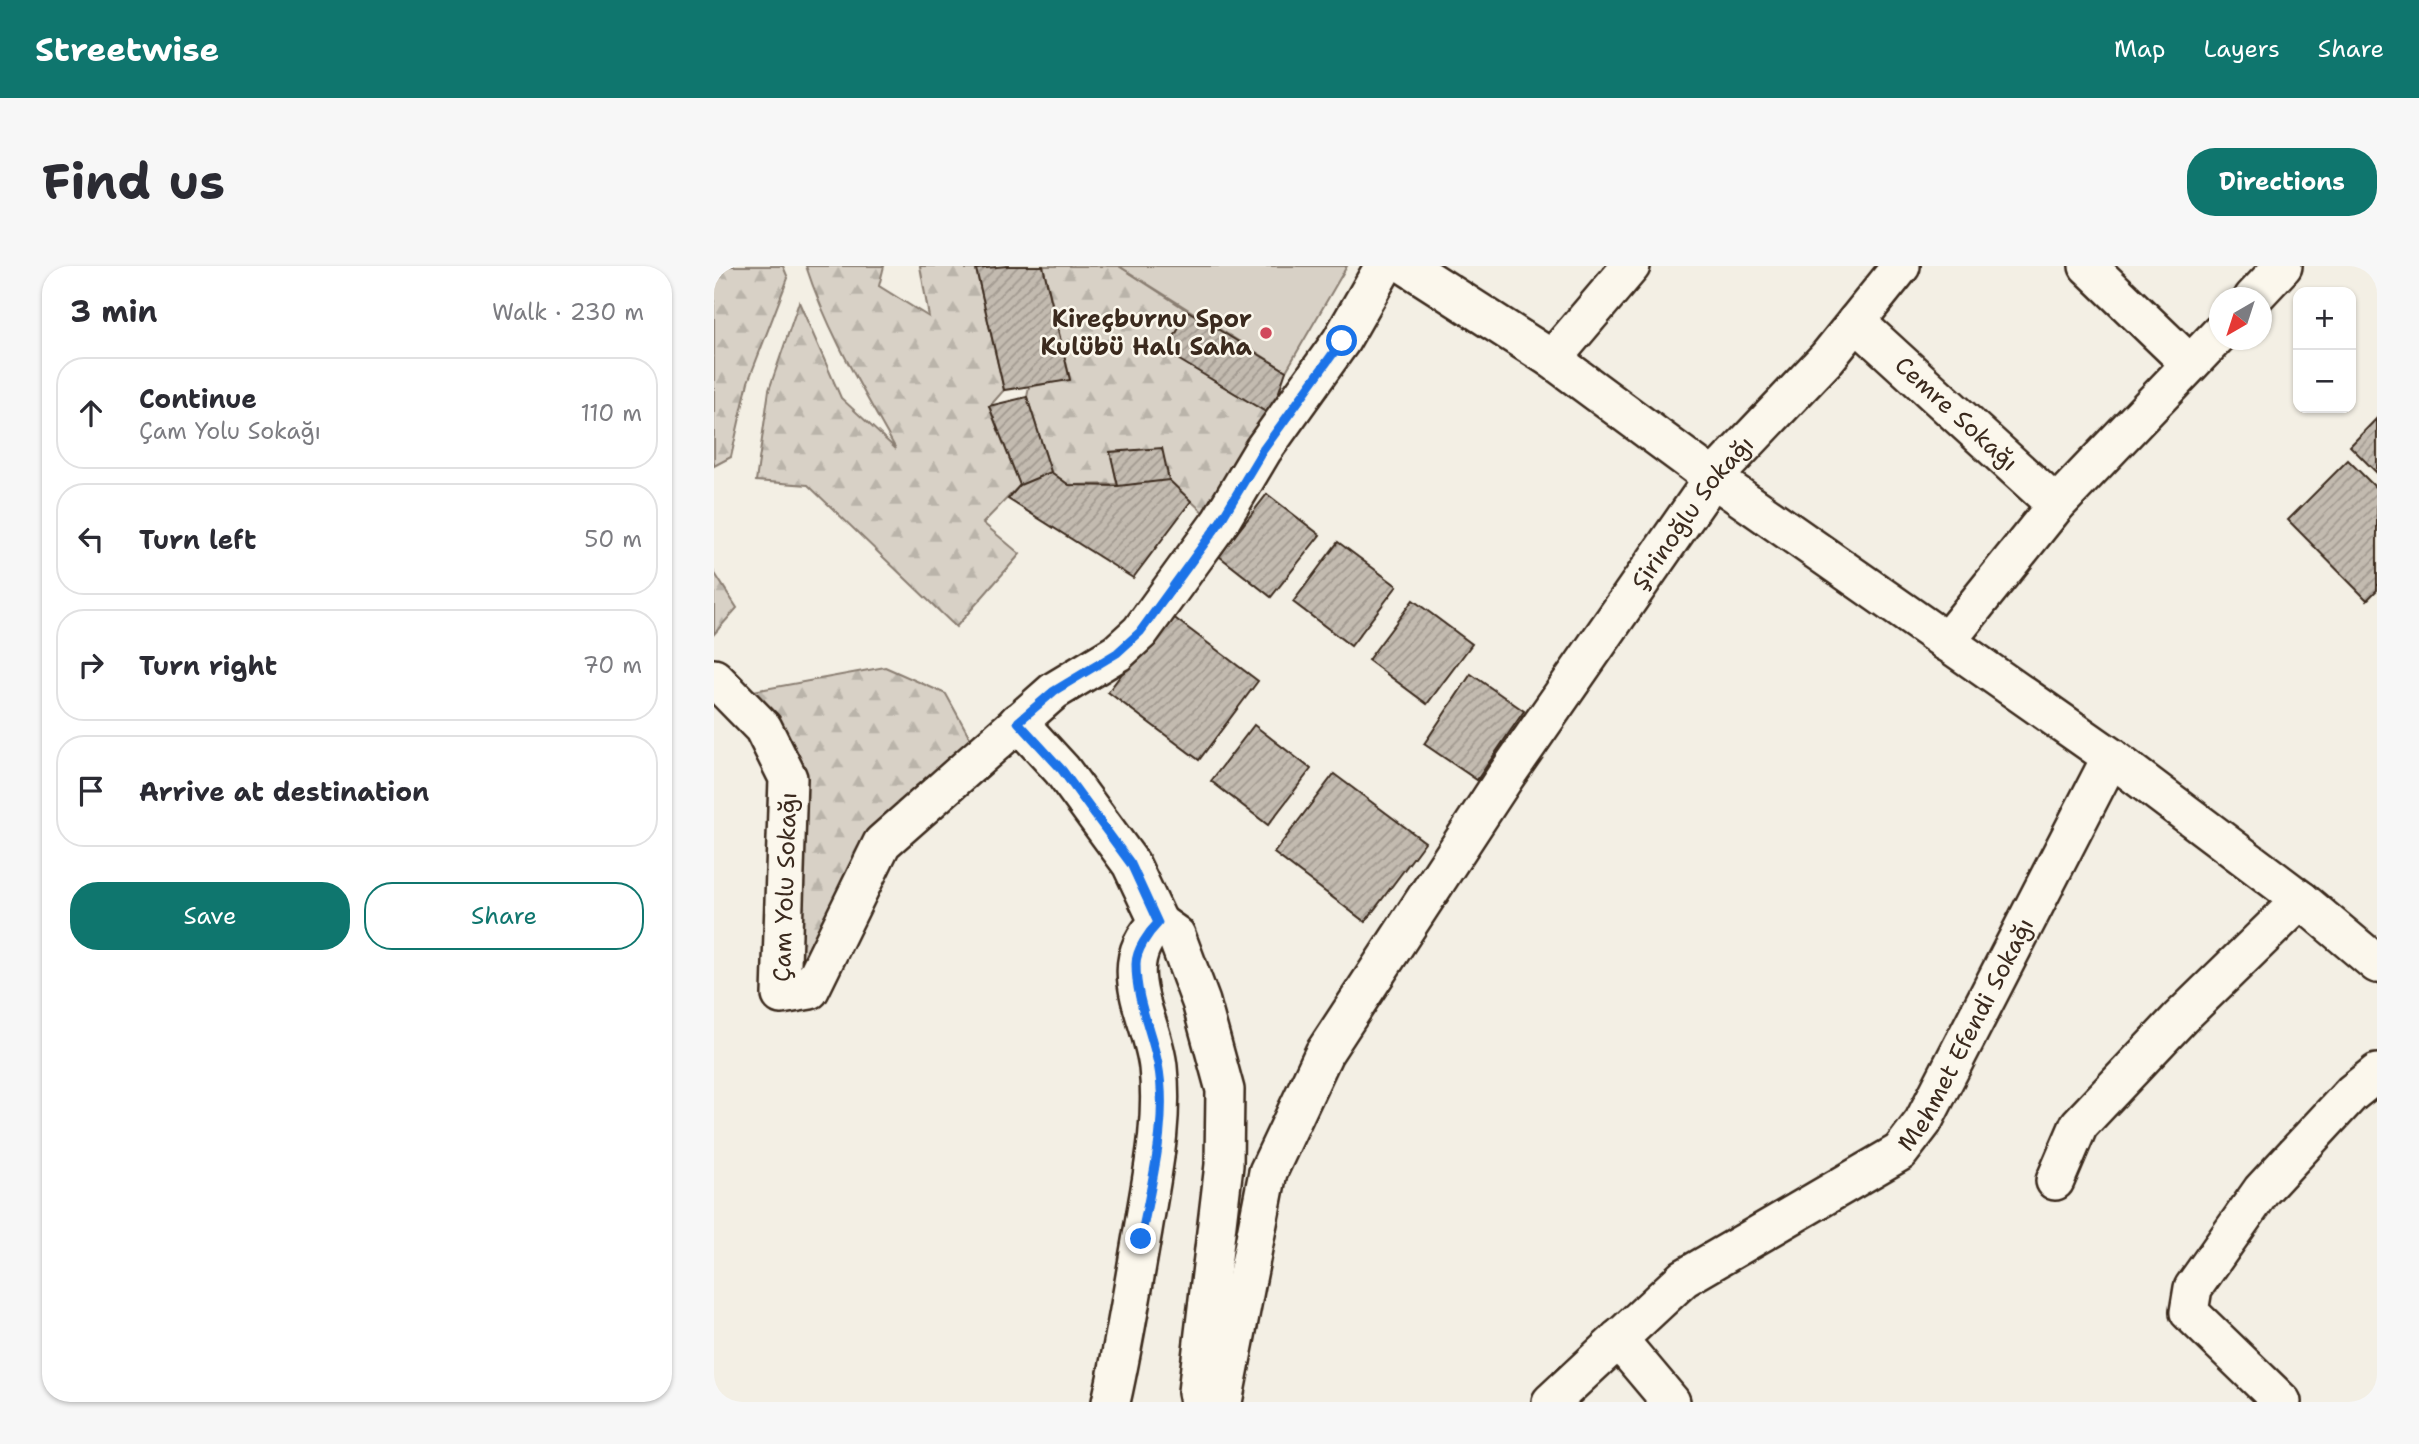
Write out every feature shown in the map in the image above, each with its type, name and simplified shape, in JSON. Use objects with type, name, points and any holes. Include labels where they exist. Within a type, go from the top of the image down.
[{"type":"street","name":"Çam Yolu Sokağı","points":[[714,678],[763,728],[788,778],[781,995],[810,990],[882,844],[1054,691],[1117,653],[1140,632],[1220,522],[1263,450],[1342,341],[1384,266]]},
{"type":"street","points":[[1407,266],[1552,359],[1713,478],[2111,757],[2373,954]]},
{"type":"street","points":[[1552,359],[1631,266]]},
{"type":"street","name":"Şirinoğlu Sokağı","points":[[1223,1402],[1268,1172],[1324,1053],[1505,777],[1713,478],[1826,358],[1901,266]]},
{"type":"street","points":[[2088,266],[2190,364]]},
{"type":"street","points":[[2263,287],[2283,266]]},
{"type":"street","name":"Cemre Sokağı","points":[[1856,322],[2056,505]]},
{"type":"street","points":[[1947,642],[2056,505],[2209,344]]},
{"type":"street","points":[[1018,722],[1062,770],[1131,864],[1158,923],[1175,935],[1201,1002],[1225,1090],[1224,1165],[1196,1392],[1199,1402]]},
{"type":"street","name":"Mehmet Efendi Sokağı","points":[[1551,1402],[1684,1278],[1900,1152],[1923,1122],[2111,757]]},
{"type":"street","points":[[2055,1181],[2079,1125],[2180,1018],[2301,900]]},
{"type":"street","points":[[1111,1402],[1160,1127],[1158,1064],[1141,1012],[1136,961],[1149,931],[1158,923]]},
{"type":"street","points":[[2282,1402],[2189,1312],[2193,1288],[2262,1190],[2352,1093],[2377,1073]]},
{"type":"street","points":[[1618,1339],[1671,1402]]},
{"type":"green space","points":[[714,266],[783,266],[788,278],[748,382],[731,457],[714,466]]},
{"type":"green space","points":[[806,266],[884,266],[879,286],[929,317],[920,266],[966,266],[966,269],[976,269],[1004,390],[989,407],[1020,485],[983,523],[1020,554],[956,627],[808,485],[756,481],[769,390],[799,302],[841,398],[896,449],[835,337]]},
{"type":"green space","points":[[1043,266],[1119,266],[1188,311],[1167,352],[1271,415],[1209,518],[1169,480],[1161,449],[1111,452],[1117,484],[1069,485],[1051,472],[1027,397],[1029,387],[1070,379]]},
{"type":"green space","name":"Kireçburnu Spor Kulübü Halı Saha","points":[[1119,266],[1347,266],[1286,371]]},
{"type":"green space","points":[[714,572],[737,608],[714,634]]},
{"type":"green space","points":[[885,667],[946,694],[974,745],[916,786],[868,844],[841,911],[785,990],[793,777],[737,694]]},
{"type":"building","points":[[1043,266],[1070,380],[1004,390],[976,269]]},
{"type":"building","points":[[1188,311],[1286,371],[1271,415],[1166,352]]},
{"type":"building","points":[[1027,397],[1051,472],[1020,485],[989,406]]},
{"type":"building","points":[[2377,418],[2377,473],[2350,446]]},
{"type":"building","points":[[1162,448],[1169,480],[1118,486],[1110,452]]},
{"type":"building","points":[[2348,460],[2377,489],[2377,590],[2367,600],[2288,520]]},
{"type":"building","points":[[1051,472],[1069,485],[1118,486],[1169,480],[1191,501],[1133,578],[1008,499],[1020,485]]},
{"type":"building","points":[[1267,494],[1320,535],[1271,597],[1219,556]]},
{"type":"building","points":[[1338,542],[1397,586],[1351,646],[1293,602]]},
{"type":"building","points":[[1413,600],[1472,644],[1427,704],[1368,660]]},
{"type":"building","points":[[1168,613],[1258,681],[1199,760],[1108,692]]},
{"type":"building","points":[[1471,674],[1524,711],[1477,780],[1424,744]]},
{"type":"building","points":[[1254,725],[1311,769],[1268,825],[1211,781]]},
{"type":"building","points":[[1334,774],[1425,842],[1365,922],[1274,853]]},
{"type":"place","name":"Kireçburnu Spor Kulübü Halı Saha","points":[[1266,333]]},
{"type":"route","points":[[1141,1239],[1160,1127],[1158,1064],[1141,1012],[1136,961],[1149,931],[1158,923],[1131,864],[1062,770],[1018,722],[1054,691],[1117,653],[1140,632],[1220,522],[1263,450],[1342,341]]}]
